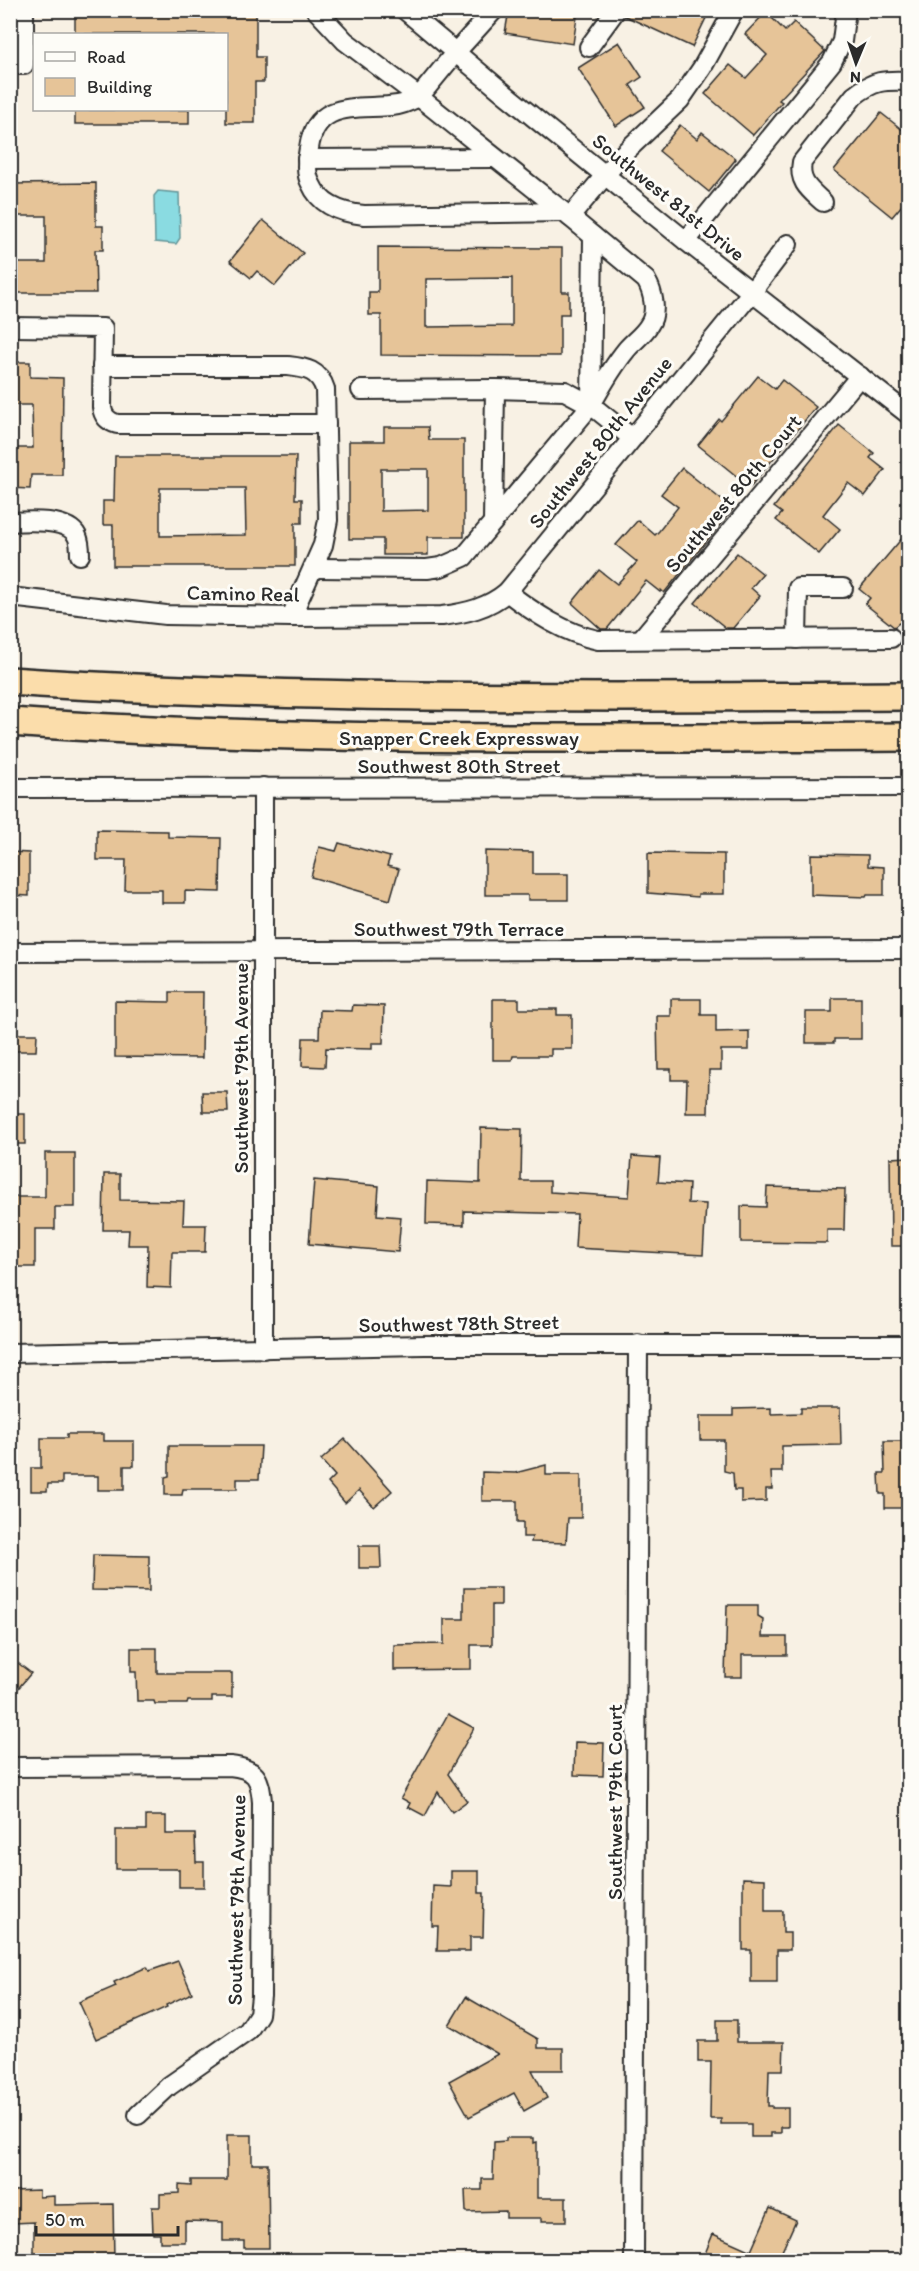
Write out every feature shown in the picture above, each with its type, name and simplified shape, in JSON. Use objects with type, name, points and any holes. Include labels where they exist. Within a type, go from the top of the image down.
[{"type":"highway","name":"Snapper Creek Expressway","points":[[10,681],[181,690],[377,696],[909,696]]},
{"type":"highway","name":"Snapper Creek Expressway","points":[[10,722],[262,735],[400,738],[909,737]]},
{"type":"street","points":[[10,65],[24,65],[24,10]]},
{"type":"street","points":[[314,568],[441,567],[464,557],[591,405],[627,349],[650,324],[653,312],[651,290],[646,280],[419,97],[345,41],[316,10]]},
{"type":"street","name":"Southwest 81st Drive","points":[[405,10],[686,241],[909,414]]},
{"type":"street","points":[[589,47],[616,10]]},
{"type":"street","points":[[494,11],[419,97],[399,105],[351,108],[330,114],[320,120],[314,128],[307,159],[307,174],[313,190],[322,201],[350,214],[567,215],[604,174],[680,100],[702,69],[734,10]]},
{"type":"street","points":[[686,241],[832,62],[842,41],[846,10]]},
{"type":"street","points":[[823,202],[806,187],[801,176],[802,162],[854,96],[865,87],[884,80],[909,81]]},
{"type":"street","points":[[307,159],[493,158]]},
{"type":"street","points":[[591,405],[593,236]]},
{"type":"street","name":"Southwest 80th Avenue","points":[[476,609],[500,598],[507,592],[751,293],[788,244]]},
{"type":"street","points":[[10,327],[103,328],[103,412],[105,418],[117,424],[326,424]]},
{"type":"street","points":[[102,366],[288,366],[310,369],[322,380],[325,389],[328,520],[323,545],[291,617]]},
{"type":"street","name":"Southwest 80th Court","points":[[641,639],[860,376]]},
{"type":"street","points":[[493,522],[495,389]]},
{"type":"street","points":[[361,390],[565,391],[591,405],[632,438]]},
{"type":"street","points":[[10,522],[38,521],[66,526],[73,530],[78,538],[80,555]]},
{"type":"street","points":[[797,639],[798,588],[843,588]]},
{"type":"street","points":[[507,592],[534,611],[576,634],[598,640],[891,638]]},
{"type":"street","name":"Camino Real","points":[[10,597],[165,615],[291,617],[442,615],[476,609]]},
{"type":"street","name":"Southwest 79th Avenue","points":[[263,787],[263,1349]]},
{"type":"street","name":"Southwest 80th Street","points":[[10,788],[909,787]]},
{"type":"street","name":"Southwest 79th Terrace","points":[[10,952],[909,949]]},
{"type":"street","name":"Southwest 79th Court","points":[[634,2260],[638,1344]]},
{"type":"street","name":"Southwest 78th Street","points":[[10,1353],[435,1345],[909,1345]]},
{"type":"street","name":"Southwest 79th Avenue","points":[[10,1767],[220,1766],[247,1769],[255,1774],[260,1787],[262,1802],[259,2014],[248,2031],[169,2086],[138,2115]]},
{"type":"water","points":[[158,191],[179,193],[180,238],[176,244],[155,242],[154,196]]},
{"type":"building","points":[[509,10],[578,10],[573,44],[505,33]]},
{"type":"building","points":[[627,10],[691,10],[706,18],[692,47],[625,16]]},
{"type":"building","points":[[766,12],[785,31],[794,22],[825,51],[779,100],[782,102],[753,135],[705,94],[730,65],[746,78],[767,55],[745,34]]},
{"type":"building","points":[[75,14],[256,14],[256,57],[264,57],[264,82],[255,82],[255,123],[226,123],[228,33],[75,33]]},
{"type":"building","points":[[619,42],[642,77],[630,85],[645,107],[616,126],[578,68]]},
{"type":"building","points":[[75,111],[189,111],[189,124],[75,124]]},
{"type":"building","points":[[881,113],[909,135],[909,197],[892,217],[834,170]]},
{"type":"building","points":[[680,125],[697,139],[702,132],[736,159],[709,192],[659,151]]},
{"type":"building","points":[[96,183],[96,226],[103,226],[103,250],[95,250],[96,293],[10,293],[10,263],[46,263],[46,216],[10,216],[10,184]]},
{"type":"building","points":[[263,220],[303,253],[275,286],[257,271],[251,278],[230,261]]},
{"type":"building","points":[[378,247],[562,248],[562,292],[569,292],[569,314],[560,314],[560,356],[381,355],[381,315],[369,315],[369,292],[378,292]],"holes":[[[512,278],[512,326],[426,327],[426,279]]]},
{"type":"building","points":[[10,362],[30,362],[30,377],[63,378],[62,475],[31,475],[30,489],[10,488],[10,448],[33,448],[32,405],[10,405]]},
{"type":"building","points":[[758,376],[775,389],[782,380],[816,407],[750,487],[698,445]]},
{"type":"building","points":[[839,425],[874,453],[870,458],[885,470],[865,496],[848,483],[823,515],[840,529],[819,554],[776,520],[782,513],[774,507]]},
{"type":"building","points":[[384,427],[428,427],[429,440],[464,440],[464,537],[428,537],[428,555],[383,555],[383,539],[349,539],[349,441],[384,441]],"holes":[[[381,469],[428,469],[428,510],[381,511]]]},
{"type":"building","points":[[115,456],[296,456],[295,499],[302,499],[302,523],[295,523],[295,566],[113,566],[113,525],[103,525],[103,501],[114,501]],"holes":[[[160,488],[245,488],[246,535],[160,536]]]},
{"type":"building","points":[[682,468],[733,509],[664,593],[646,581],[607,629],[601,629],[572,603],[599,570],[617,584],[637,562],[616,545],[638,520],[655,535],[659,531],[678,507],[661,494]]},
{"type":"building","points":[[909,530],[909,630],[899,623],[894,627],[865,604],[870,598],[859,589]]},
{"type":"building","points":[[737,553],[763,574],[751,588],[760,596],[733,628],[726,628],[695,603]]},
{"type":"building","points":[[97,830],[168,831],[168,837],[221,838],[220,892],[185,891],[185,903],[162,903],[162,890],[125,890],[126,860],[97,860]]},
{"type":"building","points":[[339,843],[390,857],[387,866],[399,869],[390,900],[311,877],[319,847],[336,851]]},
{"type":"building","points":[[485,851],[533,852],[533,874],[568,874],[568,900],[528,900],[528,895],[485,895]]},
{"type":"building","points":[[10,852],[29,853],[29,896],[10,895]]},
{"type":"building","points":[[648,853],[724,854],[724,894],[698,894],[698,897],[648,893]]},
{"type":"building","points":[[811,854],[868,855],[868,866],[884,867],[884,895],[867,895],[866,897],[811,895]]},
{"type":"building","points":[[170,992],[203,992],[202,1058],[115,1057],[115,1001],[170,1002]]},
{"type":"building","points":[[832,998],[861,998],[861,1039],[834,1039],[834,1043],[806,1043],[806,1012],[832,1012]]},
{"type":"building","points":[[493,999],[519,999],[519,1009],[557,1009],[557,1015],[572,1015],[572,1049],[551,1049],[551,1056],[513,1056],[512,1060],[493,1060]]},
{"type":"building","points":[[671,999],[701,999],[701,1015],[716,1015],[716,1032],[749,1031],[749,1050],[721,1050],[721,1070],[709,1070],[708,1113],[686,1113],[687,1080],[671,1080],[671,1069],[658,1069],[657,1016],[671,1016]]},
{"type":"building","points":[[353,1005],[384,1006],[383,1043],[372,1043],[372,1049],[326,1048],[325,1067],[302,1066],[303,1038],[319,1038],[320,1010],[352,1011]]},
{"type":"building","points":[[10,1034],[37,1034],[36,1051],[10,1051]]},
{"type":"building","points":[[202,1092],[227,1092],[228,1112],[203,1112]]},
{"type":"building","points":[[10,1114],[25,1114],[25,1144],[10,1144]]},
{"type":"building","points":[[481,1128],[522,1129],[521,1181],[550,1181],[550,1192],[629,1197],[632,1156],[660,1158],[658,1182],[689,1184],[688,1203],[706,1204],[703,1255],[575,1248],[577,1214],[464,1211],[464,1225],[426,1224],[427,1181],[480,1183]]},
{"type":"building","points":[[45,1153],[75,1153],[75,1207],[55,1207],[55,1229],[35,1229],[35,1267],[12,1267],[10,1197],[45,1197]]},
{"type":"building","points":[[909,1157],[909,1246],[891,1246],[890,1158]]},
{"type":"building","points":[[104,1174],[120,1174],[120,1200],[184,1201],[183,1225],[206,1225],[205,1252],[172,1252],[171,1288],[147,1287],[148,1245],[128,1245],[129,1230],[103,1230]]},
{"type":"building","points":[[314,1180],[379,1186],[377,1215],[401,1217],[398,1252],[309,1244]]},
{"type":"building","points":[[767,1187],[845,1189],[844,1230],[827,1230],[827,1243],[741,1242],[741,1206],[766,1207]]},
{"type":"building","points":[[771,1408],[771,1414],[801,1413],[801,1408],[840,1408],[841,1445],[782,1446],[782,1472],[771,1472],[772,1489],[766,1489],[766,1501],[741,1502],[741,1490],[734,1490],[733,1473],[724,1471],[724,1440],[700,1440],[700,1416],[733,1416],[733,1409]]},
{"type":"building","points":[[67,1434],[104,1434],[104,1441],[134,1441],[134,1466],[124,1466],[124,1490],[98,1490],[98,1476],[62,1476],[62,1484],[48,1484],[47,1491],[31,1491],[31,1468],[41,1468],[41,1438],[67,1438]]},
{"type":"building","points":[[345,1439],[392,1491],[374,1507],[359,1490],[345,1503],[328,1483],[335,1476],[321,1460]]},
{"type":"building","points":[[884,1441],[909,1441],[909,1508],[885,1508],[885,1494],[880,1494],[879,1473],[885,1473]]},
{"type":"building","points":[[169,1446],[261,1446],[259,1479],[237,1479],[237,1489],[183,1489],[182,1495],[165,1495],[165,1477],[169,1476]]},
{"type":"building","points":[[546,1465],[546,1475],[581,1475],[581,1518],[568,1518],[566,1543],[531,1542],[532,1537],[523,1537],[523,1522],[517,1522],[517,1501],[482,1501],[482,1472],[515,1473]]},
{"type":"building","points":[[359,1546],[380,1546],[381,1568],[359,1568]]},
{"type":"building","points":[[93,1555],[149,1556],[149,1591],[92,1590]]},
{"type":"building","points":[[464,1588],[501,1588],[501,1605],[492,1605],[492,1645],[471,1645],[471,1669],[394,1670],[394,1645],[444,1644],[444,1619],[464,1619]]},
{"type":"building","points":[[727,1605],[758,1605],[758,1616],[763,1619],[762,1637],[787,1637],[787,1655],[742,1655],[742,1677],[725,1677]]},
{"type":"building","points":[[131,1648],[157,1648],[157,1673],[232,1673],[232,1697],[212,1697],[212,1701],[188,1701],[187,1704],[155,1704],[154,1701],[137,1701],[136,1672],[131,1672]]},
{"type":"building","points":[[10,1657],[31,1673],[10,1698]]},
{"type":"building","points":[[448,1714],[474,1728],[448,1774],[467,1801],[452,1812],[438,1792],[425,1816],[408,1807],[410,1803],[401,1798]]},
{"type":"building","points":[[575,1742],[604,1743],[603,1776],[574,1775]]},
{"type":"building","points":[[146,1816],[166,1816],[166,1834],[195,1834],[196,1862],[204,1862],[204,1887],[179,1887],[179,1869],[116,1869],[116,1830],[146,1830]]},
{"type":"building","points":[[451,1871],[479,1871],[479,1893],[484,1893],[483,1937],[470,1937],[470,1951],[437,1951],[438,1926],[432,1926],[433,1886],[451,1887]]},
{"type":"building","points":[[743,1878],[765,1879],[765,1911],[783,1911],[783,1933],[790,1933],[790,1950],[777,1950],[777,1982],[751,1982],[751,1950],[743,1950]]},
{"type":"building","points":[[178,1961],[192,1993],[166,2005],[167,2007],[96,2039],[79,2002],[116,1986],[114,1982],[147,1967],[149,1971]]},
{"type":"building","points":[[466,1997],[538,2039],[538,2048],[563,2048],[563,2070],[532,2070],[547,2098],[524,2111],[514,2093],[469,2117],[449,2081],[498,2054],[449,2025]]},
{"type":"building","points":[[717,2020],[737,2020],[737,2042],[784,2042],[783,2070],[769,2070],[768,2106],[788,2108],[788,2127],[781,2127],[781,2133],[771,2133],[771,2137],[751,2137],[751,2124],[721,2124],[721,2119],[710,2119],[711,2062],[698,2062],[698,2041],[717,2041]]},
{"type":"building","points":[[227,2135],[252,2135],[252,2164],[268,2164],[269,2248],[244,2248],[244,2241],[223,2241],[223,2222],[185,2221],[185,2242],[160,2242],[160,2234],[153,2234],[152,2207],[160,2207],[160,2194],[179,2193],[179,2185],[191,2186],[191,2180],[227,2180]]},
{"type":"building","points":[[506,2138],[533,2138],[533,2143],[537,2142],[537,2198],[566,2198],[566,2221],[506,2218],[506,2211],[466,2212],[465,2190],[482,2190],[482,2179],[493,2179],[494,2142],[506,2141]]},
{"type":"building","points":[[39,2190],[39,2197],[54,2196],[54,2205],[113,2204],[114,2259],[54,2257],[54,2260],[34,2260],[34,2222],[14,2223],[13,2191]]},
{"type":"building","points":[[770,2208],[796,2220],[778,2260],[715,2260],[704,2256],[713,2234],[751,2251]]}]
